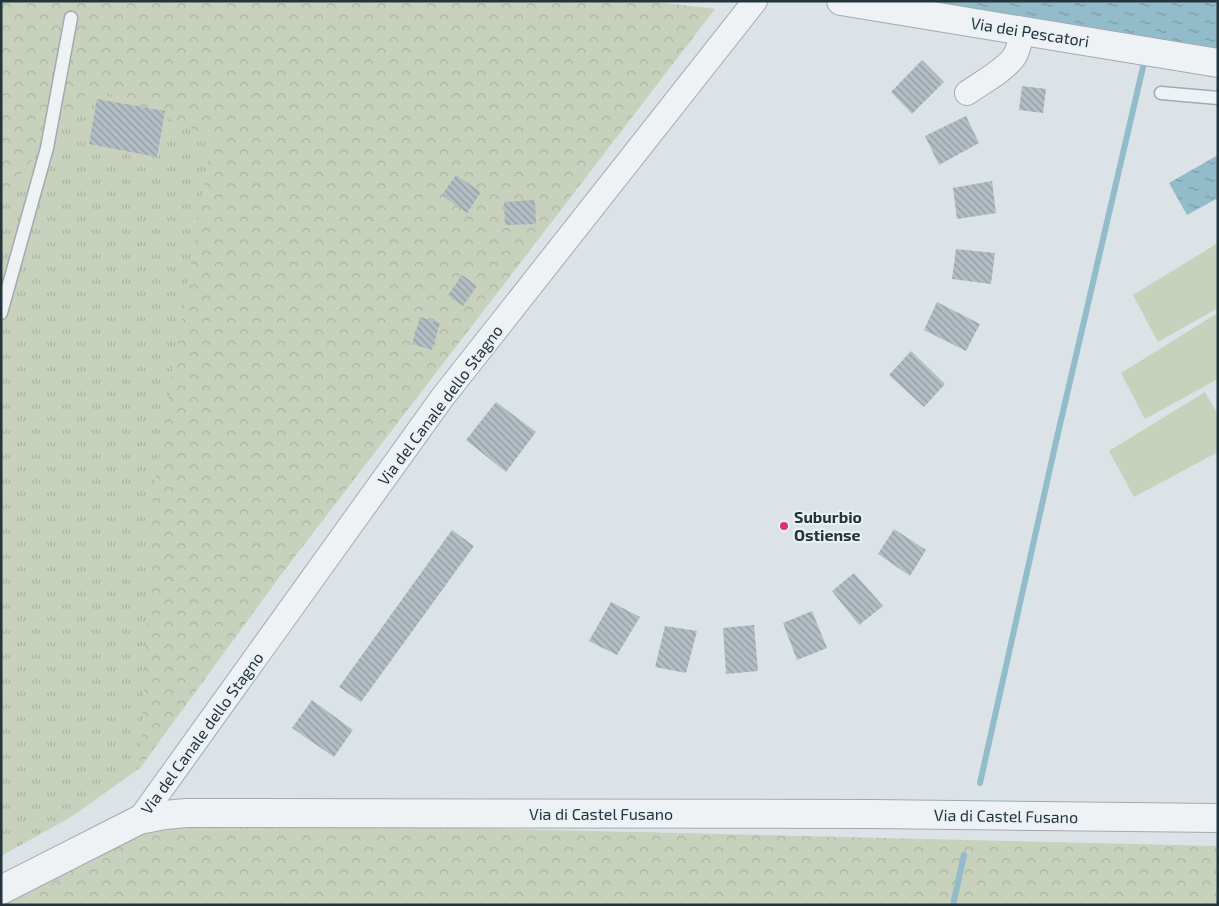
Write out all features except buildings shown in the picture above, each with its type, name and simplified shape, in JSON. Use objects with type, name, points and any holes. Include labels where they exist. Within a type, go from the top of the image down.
[{"type":"street","name":"Via del Canale dello Stagno","points":[[139,820],[442,398],[755,1]]},
{"type":"street","name":"Via dei Pescatori","points":[[841,1],[1218,63]]},
{"type":"street","points":[[967,93],[1002,69],[1014,58],[1022,31]]},
{"type":"street","name":"Via di Castel Fusano","points":[[1,890],[139,820],[165,815],[194,813],[883,814],[1218,818]]},
{"type":"lane","points":[[1,313],[48,148],[71,18]]},
{"type":"lane","points":[[1161,93],[1218,98]]},
{"type":"green space","points":[[1,1],[270,1],[140,768],[71,817],[1,856]]},
{"type":"green space","points":[[1,1],[649,1],[715,9],[280,576],[140,768],[153,492],[212,137],[93,87],[1,198]]},
{"type":"green space","points":[[1218,243],[1218,308],[1158,342],[1133,295]]},
{"type":"green space","points":[[1216,314],[1218,317],[1218,379],[1145,419],[1121,373]]},
{"type":"green space","points":[[1205,392],[1218,415],[1218,452],[1134,497],[1109,451]]},
{"type":"green space","points":[[139,820],[1218,846],[1218,905],[1,905],[1,903]]},
{"type":"water","points":[[904,1],[1218,1],[1218,49]]},
{"type":"water","points":[[1218,155],[1218,198],[1187,215],[1169,183]]},
{"type":"waterway","points":[[980,783],[1055,446],[1143,67]]},
{"type":"waterway","points":[[953,905],[964,855]]},
{"type":"place","name":"Suburbio Ostiense","points":[[784,526]]}]
